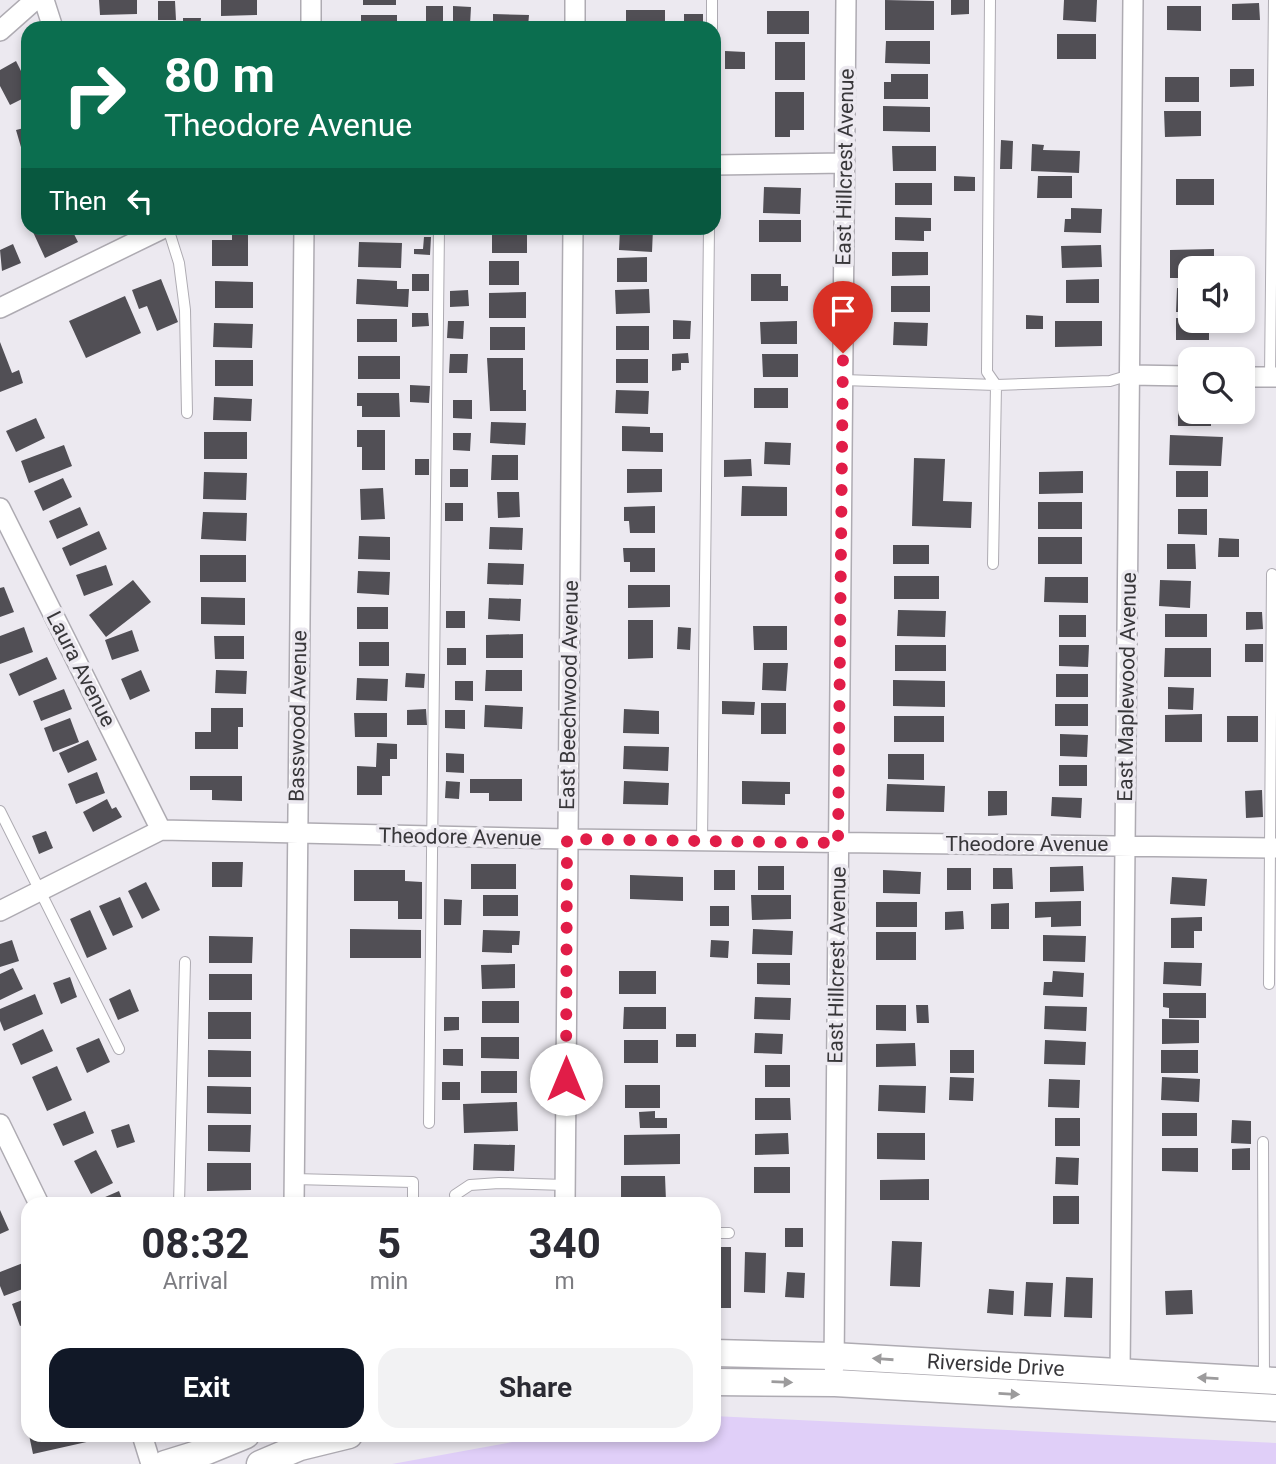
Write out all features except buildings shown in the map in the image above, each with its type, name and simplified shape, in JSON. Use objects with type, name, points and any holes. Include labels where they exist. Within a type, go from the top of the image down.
[{"type":"main road","name":"Riverside Drive","points":[[721,1353],[833,1356],[1270,1381]]},
{"type":"main road","name":"Riverside Drive","points":[[721,1382],[835,1383],[1276,1408]]},
{"type":"main road","points":[[165,1464],[229,1442]]},
{"type":"main road","points":[[260,1464],[300,1447],[320,1442]]},
{"type":"street","points":[[0,31],[35,0]]},
{"type":"street","points":[[44,0],[51,21]]},
{"type":"street","points":[[311,0],[311,21]]},
{"type":"street","points":[[575,0],[575,21]]},
{"type":"street","name":"East Hillcrest Avenue","points":[[835,1383],[833,1356],[846,0]]},
{"type":"street","name":"East Maplewood Avenue","points":[[1120,1374],[1133,0]]},
{"type":"street","points":[[721,165],[845,163]]},
{"type":"street","points":[[0,308],[151,235]]},
{"type":"street","name":"Basswood Avenue","points":[[293,1197],[304,235]]},
{"type":"street","name":"East Beechwood Avenue","points":[[565,1195],[573,235]]},
{"type":"street","points":[[1130,375],[1178,376]]},
{"type":"street","points":[[1255,377],[1273,377]]},
{"type":"street","name":"Laura Avenue","points":[[0,508],[162,830]]},
{"type":"street","name":"Theodore Avenue","points":[[0,911],[162,830],[567,839],[1273,848]]},
{"type":"street","points":[[0,1124],[36,1197]]},
{"type":"street","points":[[144,1442],[151,1464]]},
{"type":"lane","points":[[712,0],[712,21]]},
{"type":"lane","points":[[990,0],[987,372],[996,385],[993,564]]},
{"type":"lane","points":[[1273,377],[1274,0]]},
{"type":"lane","points":[[169,235],[179,263],[185,310],[187,413]]},
{"type":"lane","points":[[429,1123],[439,235]]},
{"type":"lane","points":[[702,841],[709,235]]},
{"type":"lane","points":[[842,380],[996,385],[1110,381],[1130,375]]},
{"type":"lane","points":[[1269,984],[1273,848],[1272,574]]},
{"type":"lane","points":[[0,811],[119,1049]]},
{"type":"lane","points":[[180,1197],[185,962]]},
{"type":"lane","points":[[1264,1142],[1270,1381]]},
{"type":"lane","points":[[294,1180],[413,1182],[413,1197]]},
{"type":"lane","points":[[455,1195],[470,1185],[499,1183],[565,1195]]},
{"type":"lane","points":[[721,1233],[729,1233]]},
{"type":"shaded area","points":[[721,1416],[1276,1443],[1276,1464],[392,1464],[513,1442],[721,1442]]},
{"type":"route","points":[[566,1079],[567,839],[838,843],[843,353]]}]
